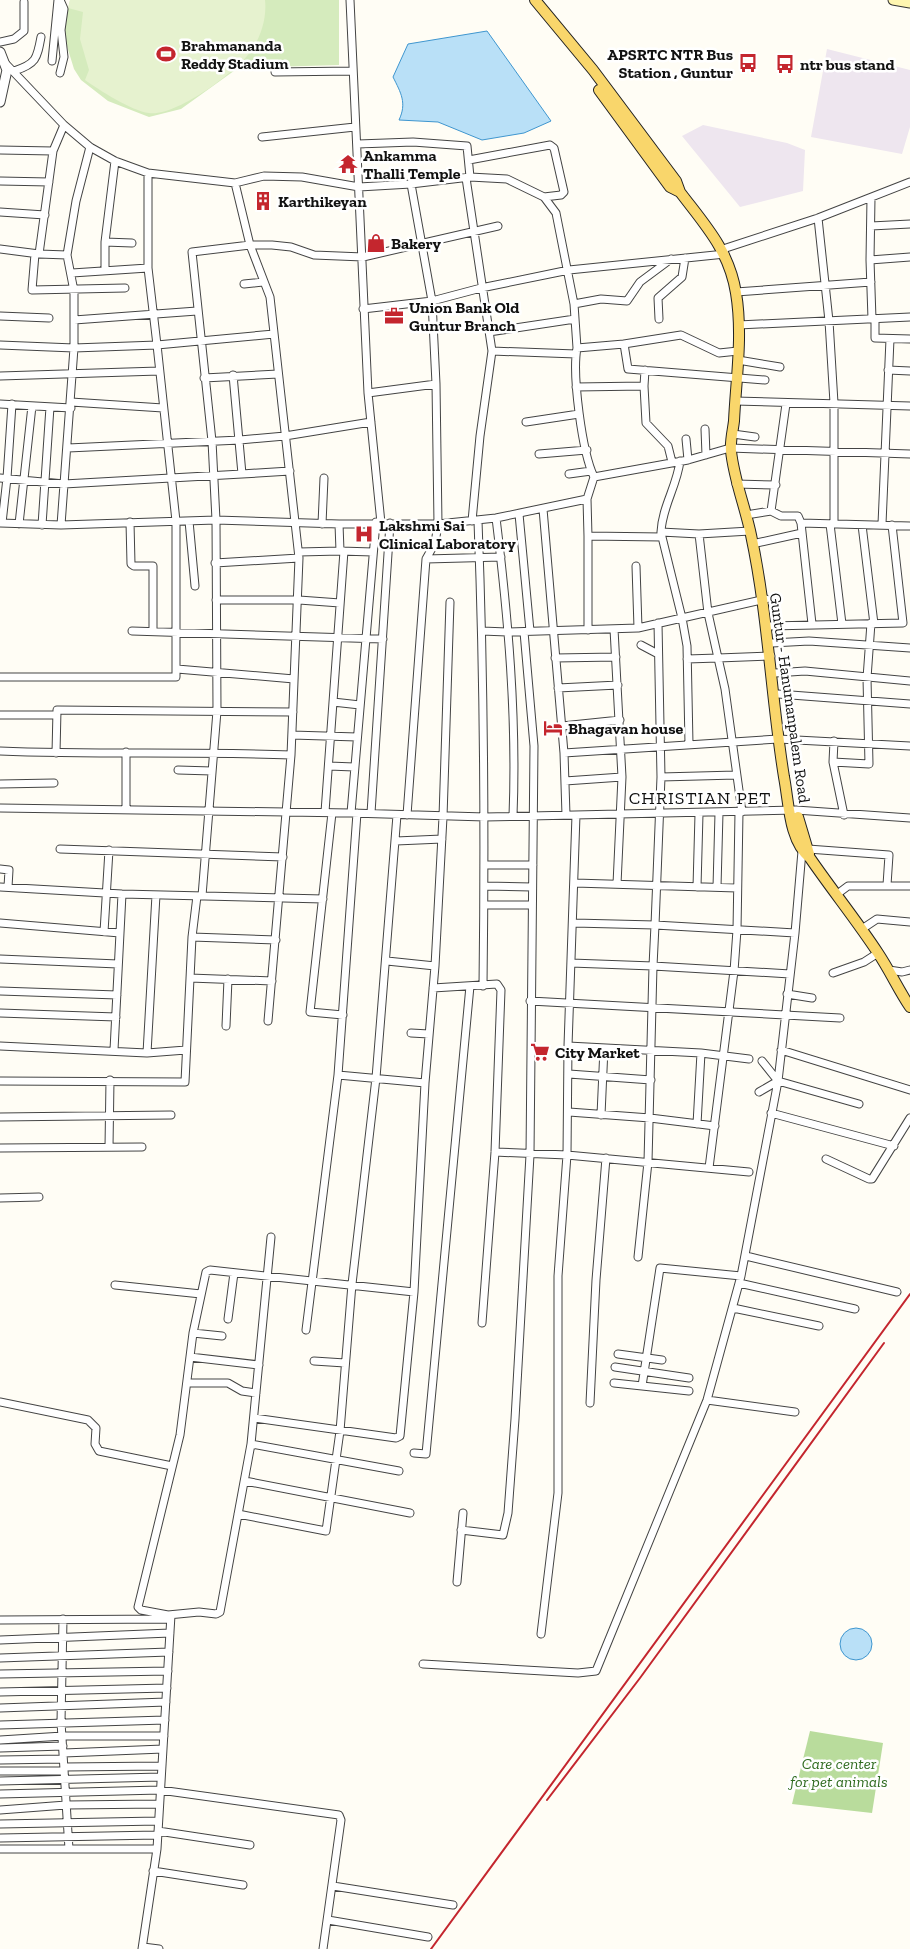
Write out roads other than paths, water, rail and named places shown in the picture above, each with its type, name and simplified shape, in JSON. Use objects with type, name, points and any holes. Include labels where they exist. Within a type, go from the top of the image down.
[{"type":"main road","name":"Guntur - Hanumanpalem Road","points":[[527,0],[591,79],[670,187],[680,192]]},
{"type":"main road","name":"Guntur - Hanumanpalem Road","points":[[535,0],[593,70],[676,181],[680,192],[724,251],[736,292],[738,325],[737,376],[733,434],[730,448],[736,484],[753,539],[770,626],[771,656],[778,694],[781,739]]},
{"type":"main road","points":[[893,0],[910,3]]},
{"type":"main road","name":"Guntur - Hanumanpalem Road","points":[[764,599],[781,739],[793,810],[806,853],[862,929],[889,970],[897,989],[910,1006]]},
{"type":"street","points":[[52,62],[59,0]]},
{"type":"street","points":[[59,0],[64,9],[61,30],[64,57],[60,73]]},
{"type":"street","points":[[306,1330],[344,1015],[354,813],[354,767],[373,552],[378,523],[363,309],[363,257],[350,0]]},
{"type":"street","points":[[0,42],[14,39],[24,31],[24,2]]},
{"type":"street","points":[[14,71],[29,66],[38,56],[41,37]]},
{"type":"street","points":[[0,52],[6,64],[64,125],[90,147],[115,161],[148,173],[235,183],[264,176],[302,177],[359,187],[468,178],[507,179],[544,197],[556,213],[569,270],[574,304],[577,351],[576,387],[579,414],[593,474],[587,499],[588,630]]},
{"type":"street","points":[[0,102],[6,64]]},
{"type":"street","points":[[275,72],[353,71]]},
{"type":"street","points":[[64,125],[53,152],[45,215],[32,290],[74,291],[125,288]]},
{"type":"street","points":[[262,137],[355,127]]},
{"type":"street","points":[[358,144],[413,142],[467,146],[469,160],[468,178],[481,288],[492,351],[480,436],[475,521],[479,558],[482,631],[485,817],[483,986]]},
{"type":"street","points":[[469,160],[550,145],[554,148],[564,192],[561,195],[544,197]]},
{"type":"street","points":[[62,525],[74,348],[74,291],[67,255],[76,201],[90,147]]},
{"type":"street","points":[[0,150],[53,152]]},
{"type":"street","points":[[105,270],[105,242],[115,161]]},
{"type":"street","points":[[0,677],[176,677],[176,521],[148,268],[148,173]]},
{"type":"street","points":[[0,181],[49,182]]},
{"type":"street","points":[[363,309],[432,301],[481,288],[569,270],[685,258],[724,251],[818,218],[910,182]]},
{"type":"street","points":[[235,183],[250,245],[270,298],[285,436],[297,521],[299,555],[299,600],[291,755],[268,1021]]},
{"type":"street","points":[[407,815],[426,559],[434,548],[438,524],[436,384],[432,301],[412,184]]},
{"type":"street","points":[[871,198],[870,260],[875,338],[910,339]]},
{"type":"street","points":[[0,212],[45,215]]},
{"type":"street","points":[[818,218],[826,285],[834,403],[832,524],[842,624]]},
{"type":"street","points":[[871,226],[910,224]]},
{"type":"street","points":[[0,1081],[110,1080],[185,1082],[192,937],[206,853],[217,711],[218,671],[215,563],[216,520],[212,441],[192,252],[250,245],[291,248],[314,255],[363,257],[498,226]]},
{"type":"street","points":[[105,242],[132,243]]},
{"type":"street","points":[[0,249],[37,254],[67,255]]},
{"type":"street","points":[[659,319],[658,298],[682,277],[685,258]]},
{"type":"street","points":[[870,260],[910,258]]},
{"type":"street","points":[[574,304],[601,299],[627,301],[640,282],[671,259]]},
{"type":"street","points":[[72,273],[148,268]]},
{"type":"street","points":[[244,284],[263,282]]},
{"type":"street","points":[[736,292],[871,282]]},
{"type":"street","points":[[74,320],[197,311]]},
{"type":"street","points":[[0,316],[49,318]]},
{"type":"street","points":[[738,325],[910,317]]},
{"type":"street","points":[[489,332],[575,319]]},
{"type":"street","points":[[0,345],[74,348],[157,345],[274,334]]},
{"type":"street","points":[[492,351],[577,351],[681,335],[719,353],[738,355],[780,367]]},
{"type":"street","points":[[882,524],[890,338]]},
{"type":"street","points":[[624,344],[628,369],[737,376],[765,380]]},
{"type":"street","points":[[645,370],[646,423],[668,446],[672,462]]},
{"type":"street","points":[[888,370],[910,371]]},
{"type":"street","points":[[0,376],[160,371]]},
{"type":"street","points":[[204,378],[278,374]]},
{"type":"street","points":[[234,375],[242,474]]},
{"type":"street","points":[[368,393],[436,384]]},
{"type":"street","points":[[576,387],[644,386]]},
{"type":"street","points":[[735,401],[786,404],[834,403],[910,406]]},
{"type":"street","points":[[0,404],[50,407],[71,405],[164,408]]},
{"type":"street","points":[[12,404],[1,523],[62,525],[216,520],[297,521],[322,524],[438,524],[475,521],[520,514],[587,499]]},
{"type":"street","points":[[771,511],[782,450],[786,404]]},
{"type":"street","points":[[19,524],[32,406]]},
{"type":"street","points":[[42,525],[50,407]]},
{"type":"street","points":[[526,422],[579,414]]},
{"type":"street","points":[[68,448],[240,440],[285,436],[370,422]]},
{"type":"street","points":[[705,429],[706,455]]},
{"type":"street","points":[[733,434],[755,437]]},
{"type":"street","points":[[686,439],[684,460],[662,516],[662,535],[682,618],[687,660],[689,744]]},
{"type":"street","points":[[569,474],[593,474],[672,462],[730,448],[910,454]]},
{"type":"street","points":[[539,454],[587,450]]},
{"type":"street","points":[[4,478],[64,484],[290,472]]},
{"type":"street","points":[[322,524],[324,478]]},
{"type":"street","points":[[736,484],[776,485]]},
{"type":"street","points":[[543,509],[562,726],[566,815]]},
{"type":"street","points":[[746,515],[771,511],[782,516],[798,516],[801,523],[812,624]]},
{"type":"street","points":[[461,1530],[503,1535],[508,1513],[530,1155],[530,1001],[535,816],[534,746],[520,514]]},
{"type":"street","points":[[496,518],[507,632],[515,771],[514,816]]},
{"type":"street","points":[[189,521],[195,586]]},
{"type":"street","points":[[130,522],[131,564],[134,566],[153,566],[153,630]]},
{"type":"street","points":[[371,814],[390,523]]},
{"type":"street","points":[[801,523],[910,526]]},
{"type":"street","points":[[339,524],[342,551],[340,603],[329,766],[323,899],[310,1012],[344,1015]]},
{"type":"street","points":[[833,762],[869,764],[867,678],[873,622],[862,525]]},
{"type":"street","points":[[770,626],[873,622],[903,623],[904,618],[892,525]]},
{"type":"street","points":[[588,536],[699,534],[753,539],[802,533]]},
{"type":"street","points":[[699,534],[708,612],[724,679],[740,812],[737,930],[731,1011],[723,1056],[709,1168]]},
{"type":"street","points":[[215,563],[342,551],[373,552]]},
{"type":"street","points":[[426,559],[501,557]]},
{"type":"street","points":[[636,566],[638,628]]},
{"type":"street","points":[[482,631],[527,632],[638,628],[764,599]]},
{"type":"street","points":[[216,600],[299,600],[340,603]]},
{"type":"street","points":[[254,1418],[340,1431],[399,1437],[414,1292],[425,1083],[435,966],[443,817],[450,602]]},
{"type":"street","points":[[638,1257],[648,1162],[653,966],[660,813],[658,623]]},
{"type":"street","points":[[614,629],[622,749],[622,813],[617,884]]},
{"type":"street","points":[[132,630],[383,639]]},
{"type":"street","points":[[772,643],[809,641],[910,648]]},
{"type":"street","points":[[641,645],[658,654]]},
{"type":"street","points":[[687,660],[771,656]]},
{"type":"street","points":[[555,658],[616,657]]},
{"type":"street","points":[[177,669],[294,679]]},
{"type":"street","points":[[775,673],[805,671],[910,681]]},
{"type":"street","points":[[558,688],[618,686]]},
{"type":"street","points":[[778,694],[910,704]]},
{"type":"street","points":[[333,702],[360,705]]},
{"type":"street","points":[[56,753],[57,710],[293,712]]},
{"type":"street","points":[[0,715],[57,714]]},
{"type":"street","points":[[562,726],[620,720]]},
{"type":"street","points":[[292,735],[357,737]]},
{"type":"street","points":[[564,753],[781,739],[910,746]]},
{"type":"street","points":[[834,741],[833,762],[844,815]]},
{"type":"street","points":[[0,751],[56,753],[214,752],[291,755]]},
{"type":"street","points":[[126,752],[126,810]]},
{"type":"street","points":[[329,766],[354,767]]},
{"type":"street","points":[[178,770],[212,771]]},
{"type":"street","points":[[661,777],[736,775]]},
{"type":"street","points":[[565,781],[622,777]]},
{"type":"street","points":[[0,784],[54,783]]},
{"type":"street","points":[[0,808],[354,813],[443,817],[622,813],[699,814],[793,810],[844,815],[910,818]]},
{"type":"street","points":[[716,887],[719,813]]},
{"type":"street","points":[[698,887],[699,814]]},
{"type":"street","points":[[238,1514],[326,1531],[340,1431],[352,1284],[376,1078],[398,815]]},
{"type":"street","points":[[541,1634],[558,1493],[558,1276],[568,1155],[569,1002],[574,923],[576,815]]},
{"type":"street","points":[[396,841],[442,839]]},
{"type":"street","points":[[60,849],[283,857]]},
{"type":"street","points":[[104,932],[108,850]]},
{"type":"street","points":[[423,1664],[578,1674],[596,1671],[602,1661],[707,1400],[733,1308],[746,1256],[778,1081],[784,1014],[806,853],[889,855],[887,885]]},
{"type":"street","points":[[485,865],[533,865]]},
{"type":"street","points":[[0,869],[9,870],[4,887],[122,894],[323,899]]},
{"type":"street","points":[[575,883],[737,888]]},
{"type":"street","points":[[485,886],[532,886]]},
{"type":"street","points":[[836,895],[848,886],[910,886]]},
{"type":"street","points":[[114,1050],[122,894]]},
{"type":"street","points":[[147,1053],[156,895]]},
{"type":"street","points":[[484,905],[532,905]]},
{"type":"street","points":[[862,929],[878,919],[910,922]]},
{"type":"street","points":[[0,923],[120,933]]},
{"type":"street","points":[[574,923],[655,925],[795,933]]},
{"type":"street","points":[[192,937],[276,940]]},
{"type":"street","points":[[834,973],[864,962],[878,953]]},
{"type":"street","points":[[0,959],[118,964]]},
{"type":"street","points":[[387,961],[435,966]]},
{"type":"street","points":[[571,963],[790,974]]},
{"type":"street","points":[[889,970],[902,972],[910,970]]},
{"type":"street","points":[[190,978],[272,981]]},
{"type":"street","points":[[226,1026],[228,979]]},
{"type":"street","points":[[433,988],[499,985],[502,995],[495,1152],[482,1323]]},
{"type":"street","points":[[414,1453],[426,1454],[470,986]]},
{"type":"street","points":[[0,990],[117,995]]},
{"type":"street","points":[[787,994],[812,998]]},
{"type":"street","points":[[530,1001],[840,1018]]},
{"type":"street","points":[[0,1013],[116,1017]]},
{"type":"street","points":[[411,1033],[429,1034]]},
{"type":"street","points":[[0,1046],[147,1053],[186,1050]]},
{"type":"street","points":[[568,1046],[748,1058]]},
{"type":"street","points":[[601,1115],[604,1048]]},
{"type":"street","points":[[781,1050],[910,1090]]},
{"type":"street","points":[[697,1124],[701,1054]]},
{"type":"street","points":[[762,1061],[778,1081],[860,1104]]},
{"type":"street","points":[[569,1074],[651,1080]]},
{"type":"street","points":[[338,1075],[425,1083]]},
{"type":"street","points":[[109,1147],[110,1080]]},
{"type":"street","points":[[759,1092],[778,1081]]},
{"type":"street","points":[[569,1112],[650,1118],[715,1126]]},
{"type":"street","points":[[771,1113],[894,1146]]},
{"type":"street","points":[[0,1117],[171,1115]]},
{"type":"street","points":[[826,1159],[871,1180],[910,1118]]},
{"type":"street","points":[[0,1148],[142,1147]]},
{"type":"street","points":[[495,1152],[530,1155],[568,1155],[749,1172]]},
{"type":"street","points":[[590,1403],[596,1280],[606,1158]]},
{"type":"street","points":[[0,1198],[39,1197]]},
{"type":"street","points":[[0,1620],[171,1617],[194,1612],[216,1614],[220,1612],[252,1444],[271,1237]]},
{"type":"street","points":[[746,1256],[897,1292]]},
{"type":"street","points":[[642,1386],[660,1268],[740,1279],[855,1309]]},
{"type":"street","points":[[171,1617],[141,1610],[138,1604],[180,1435],[193,1333],[206,1272],[312,1280],[414,1292]]},
{"type":"street","points":[[228,1319],[234,1273]]},
{"type":"street","points":[[115,1285],[200,1294]]},
{"type":"street","points":[[733,1308],[819,1326]]},
{"type":"street","points":[[193,1333],[222,1336]]},
{"type":"street","points":[[618,1354],[662,1360]]},
{"type":"street","points":[[190,1357],[259,1365]]},
{"type":"street","points":[[314,1361],[345,1363]]},
{"type":"street","points":[[615,1367],[689,1378]]},
{"type":"street","points":[[614,1382],[689,1391]]},
{"type":"street","points":[[187,1383],[224,1383],[242,1391],[256,1393]]},
{"type":"street","points":[[707,1400],[795,1412]]},
{"type":"street","points":[[0,1402],[88,1420],[96,1428],[95,1444],[99,1451],[172,1466]]},
{"type":"street","points":[[252,1444],[399,1471]]},
{"type":"street","points":[[245,1481],[410,1513]]},
{"type":"street","points":[[457,1582],[463,1513]]},
{"type":"street","points":[[159,1949],[142,1948],[158,1833],[171,1617]]},
{"type":"street","points":[[63,1619],[61,1722],[69,1849]]},
{"type":"street","points":[[0,1640],[170,1633]]},
{"type":"street","points":[[0,1658],[169,1652]]},
{"type":"street","points":[[0,1674],[168,1671]]},
{"type":"street","points":[[0,1692],[167,1688]]},
{"type":"street","points":[[0,1708],[166,1702]]},
{"type":"street","points":[[0,1725],[165,1720]]},
{"type":"street","points":[[0,1740],[63,1736],[164,1736]]},
{"type":"street","points":[[0,1748],[64,1759]]},
{"type":"street","points":[[0,1771],[64,1759],[163,1749]]},
{"type":"street","points":[[0,1760],[64,1759],[162,1766]]},
{"type":"street","points":[[0,1781],[65,1781],[161,1777]]},
{"type":"street","points":[[0,1794],[160,1790],[339,1815],[341,1820],[323,1949]]},
{"type":"street","points":[[0,1810],[66,1805],[159,1804]]},
{"type":"street","points":[[0,1824],[67,1821],[158,1821]]},
{"type":"street","points":[[0,1838],[158,1833],[250,1845]]},
{"type":"street","points":[[0,1849],[156,1849]]},
{"type":"street","points":[[153,1871],[243,1885]]},
{"type":"street","points":[[333,1886],[453,1905]]},
{"type":"street","points":[[328,1920],[428,1937]]},
{"type":"water","points":[[487,31],[551,121],[524,133],[482,140],[438,122],[399,120],[403,103],[401,93],[393,77],[408,44]]},
{"type":"water","points":[[856,1628],[862,1629],[867,1633],[871,1638],[871,1650],[867,1655],[862,1659],[856,1660],[850,1659],[845,1655],[841,1650],[840,1644],[841,1638],[845,1633],[850,1629]]},
{"type":"railway","points":[[431,1949],[910,1294]]},
{"type":"railway","points":[[547,1800],[640,1678],[884,1343]]},
{"type":"place","name":"Brahmananda Reddy Stadium","points":[[166,54]]},
{"type":"place","name":"APSRTC NTR Bus Station , Guntur","points":[[748,63]]},
{"type":"place","name":"ntr bus stand","points":[[785,64]]},
{"type":"place","name":"Ankamma Thalli Temple","points":[[348,164]]},
{"type":"place","name":"Karthikeyan","points":[[263,201]]},
{"type":"place","name":"Bakery","points":[[376,243]]},
{"type":"place","name":"Union Bank Old Guntur Branch","points":[[394,316]]},
{"type":"place","name":"Lakshmi Sai Clinical Laboratory","points":[[364,534]]},
{"type":"place","name":"Bhagavan house","points":[[553,728]]},
{"type":"place","name":"City Market","points":[[540,1052]]},
{"type":"district","name":"CHRISTIAN PET","points":[[700,798]]},
{"type":"park label","name":"Care center for pet animals","points":[[839,1772]]}]
